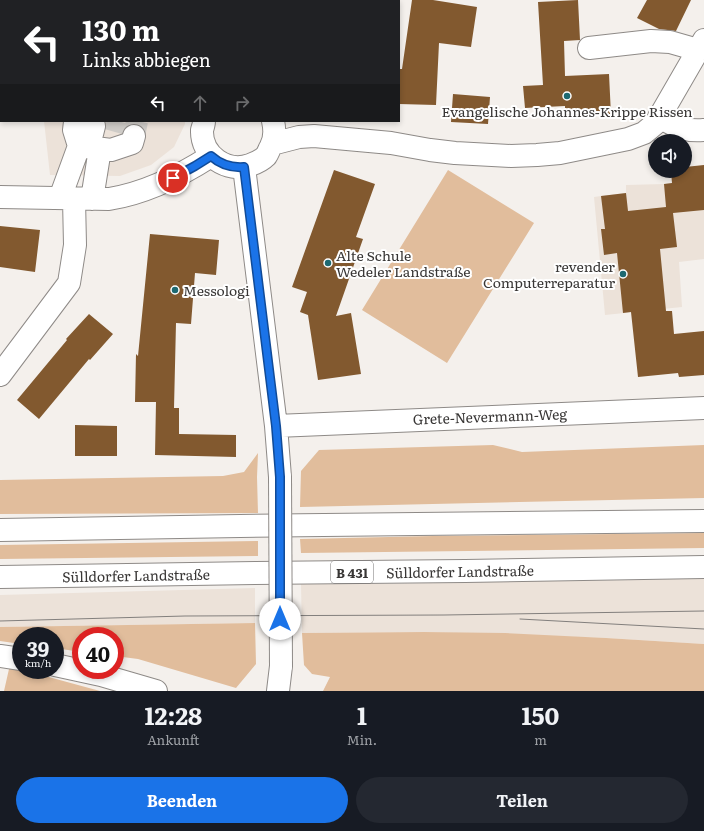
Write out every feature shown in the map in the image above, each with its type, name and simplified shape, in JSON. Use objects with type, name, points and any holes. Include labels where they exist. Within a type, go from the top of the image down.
[{"type":"main road","points":[[272,144],[299,137],[314,136],[391,143],[430,150],[482,155],[544,155],[586,149],[636,137],[650,128],[659,117],[701,45],[651,41],[589,48]]},
{"type":"main road","points":[[659,117],[684,129],[694,131],[704,130]]},
{"type":"main road","points":[[204,122],[202,131],[204,144],[211,156],[218,162],[235,168],[256,163],[266,156],[272,144],[274,135],[273,122]]},
{"type":"main road","points":[[320,122],[366,132],[391,143]]},
{"type":"main road","points":[[85,124],[92,134],[108,142]]},
{"type":"main road","points":[[75,199],[108,142]]},
{"type":"main road","points":[[0,375],[69,283],[75,245],[75,199],[108,142]]},
{"type":"main road","points":[[0,197],[109,199],[125,196],[157,186],[211,156]]},
{"type":"main road","points":[[244,167],[276,426],[280,477],[280,666],[278,691]]},
{"type":"main road","name":"Grete-Nevermann-Weg","points":[[276,426],[704,408]]},
{"type":"main road","points":[[0,530],[704,521]]},
{"type":"main road","name":"Sülldorfer Landstraße","points":[[0,577],[704,567]]},
{"type":"main road","points":[[0,656],[12,658]]},
{"type":"main road","points":[[64,667],[101,675],[156,691]]},
{"type":"shaded area","points":[[44,122],[185,122],[174,147],[151,165],[120,176],[50,175]]},
{"type":"shaded area","points":[[704,165],[704,259],[679,262],[682,307],[605,315],[594,197],[626,193],[626,185],[664,184],[672,183],[672,178],[692,178],[692,169]]},
{"type":"shaded area","points":[[448,170],[534,223],[447,363],[362,310]]},
{"type":"shaded area","points":[[493,445],[522,452],[704,445],[704,498],[300,507],[301,471],[319,450]]},
{"type":"shaded area","points":[[258,453],[258,513],[0,514],[0,480],[223,476],[244,472]]},
{"type":"shaded area","points":[[704,533],[704,548],[301,553],[300,539],[433,536]]},
{"type":"shaded area","points":[[258,541],[258,556],[0,559],[0,545]]},
{"type":"shaded area","points":[[704,578],[704,644],[606,638],[424,632],[302,633],[301,584],[387,584]]},
{"type":"shaded area","points":[[255,588],[255,623],[0,627],[0,595]]},
{"type":"shaded area","points":[[255,623],[256,664],[236,688],[138,659],[124,657],[124,627],[72,627],[72,651],[64,649],[64,627],[12,627],[12,643],[0,641],[0,627]]},
{"type":"shaded area","points":[[302,633],[505,633],[704,644],[704,691],[323,691],[330,677],[312,674],[304,665]]},
{"type":"shaded area","points":[[9,669],[12,669],[12,679],[56,679],[100,691],[4,691]]},
{"type":"building","points":[[412,0],[433,0],[477,7],[471,47],[439,43],[436,105],[400,104],[400,69],[402,69]]},
{"type":"building","points":[[578,0],[580,40],[564,41],[565,76],[609,74],[611,115],[565,118],[565,106],[525,108],[523,86],[543,85],[538,2]]},
{"type":"building","points":[[647,0],[691,0],[676,31],[659,29],[637,18]]},
{"type":"building","points":[[453,94],[490,97],[488,124],[451,122]]},
{"type":"building","points":[[704,165],[704,210],[673,213],[677,247],[660,249],[666,311],[672,311],[674,334],[704,331],[704,375],[679,377],[678,373],[638,377],[631,312],[623,313],[617,253],[604,255],[601,229],[605,229],[601,196],[626,193],[628,211],[666,207],[664,184],[672,183],[672,178],[692,178],[692,166]]},
{"type":"building","name":"Alte Schule Wedeler Landstraße","points":[[334,170],[375,184],[356,237],[363,239],[336,316],[351,313],[361,374],[318,380],[308,315],[300,312],[307,292],[292,287]]},
{"type":"building","points":[[0,226],[40,230],[35,272],[0,267]]},
{"type":"building","points":[[150,234],[219,240],[216,275],[195,273],[191,324],[176,323],[174,408],[179,408],[179,434],[236,435],[236,457],[155,455],[156,402],[135,402],[136,354],[138,356]]},
{"type":"building","points":[[89,314],[113,334],[90,360],[89,359],[39,419],[17,400],[67,340],[66,339]]},
{"type":"building","points":[[75,425],[117,426],[117,456],[75,456]]},
{"type":"tunnel","points":[[115,132],[118,122]]},
{"type":"tunnel","points":[[134,136],[137,122]]},
{"type":"tram line","points":[[0,621],[185,616],[444,615],[704,611]]},
{"type":"tram line","points":[[520,619],[704,629]]},
{"type":"place","name":"Evangelische Johannes-Krippe Rissen","points":[[567,96]]},
{"type":"place","name":"Alte Schule Wedeler Landstraße","points":[[328,263]]},
{"type":"place","name":"revender Computerreparatur","points":[[623,274]]},
{"type":"place","name":"Messologi","points":[[175,290]]},
{"type":"route","points":[[173,178],[211,156],[226,166],[235,168],[244,167],[276,426],[280,477],[280,619]]}]
